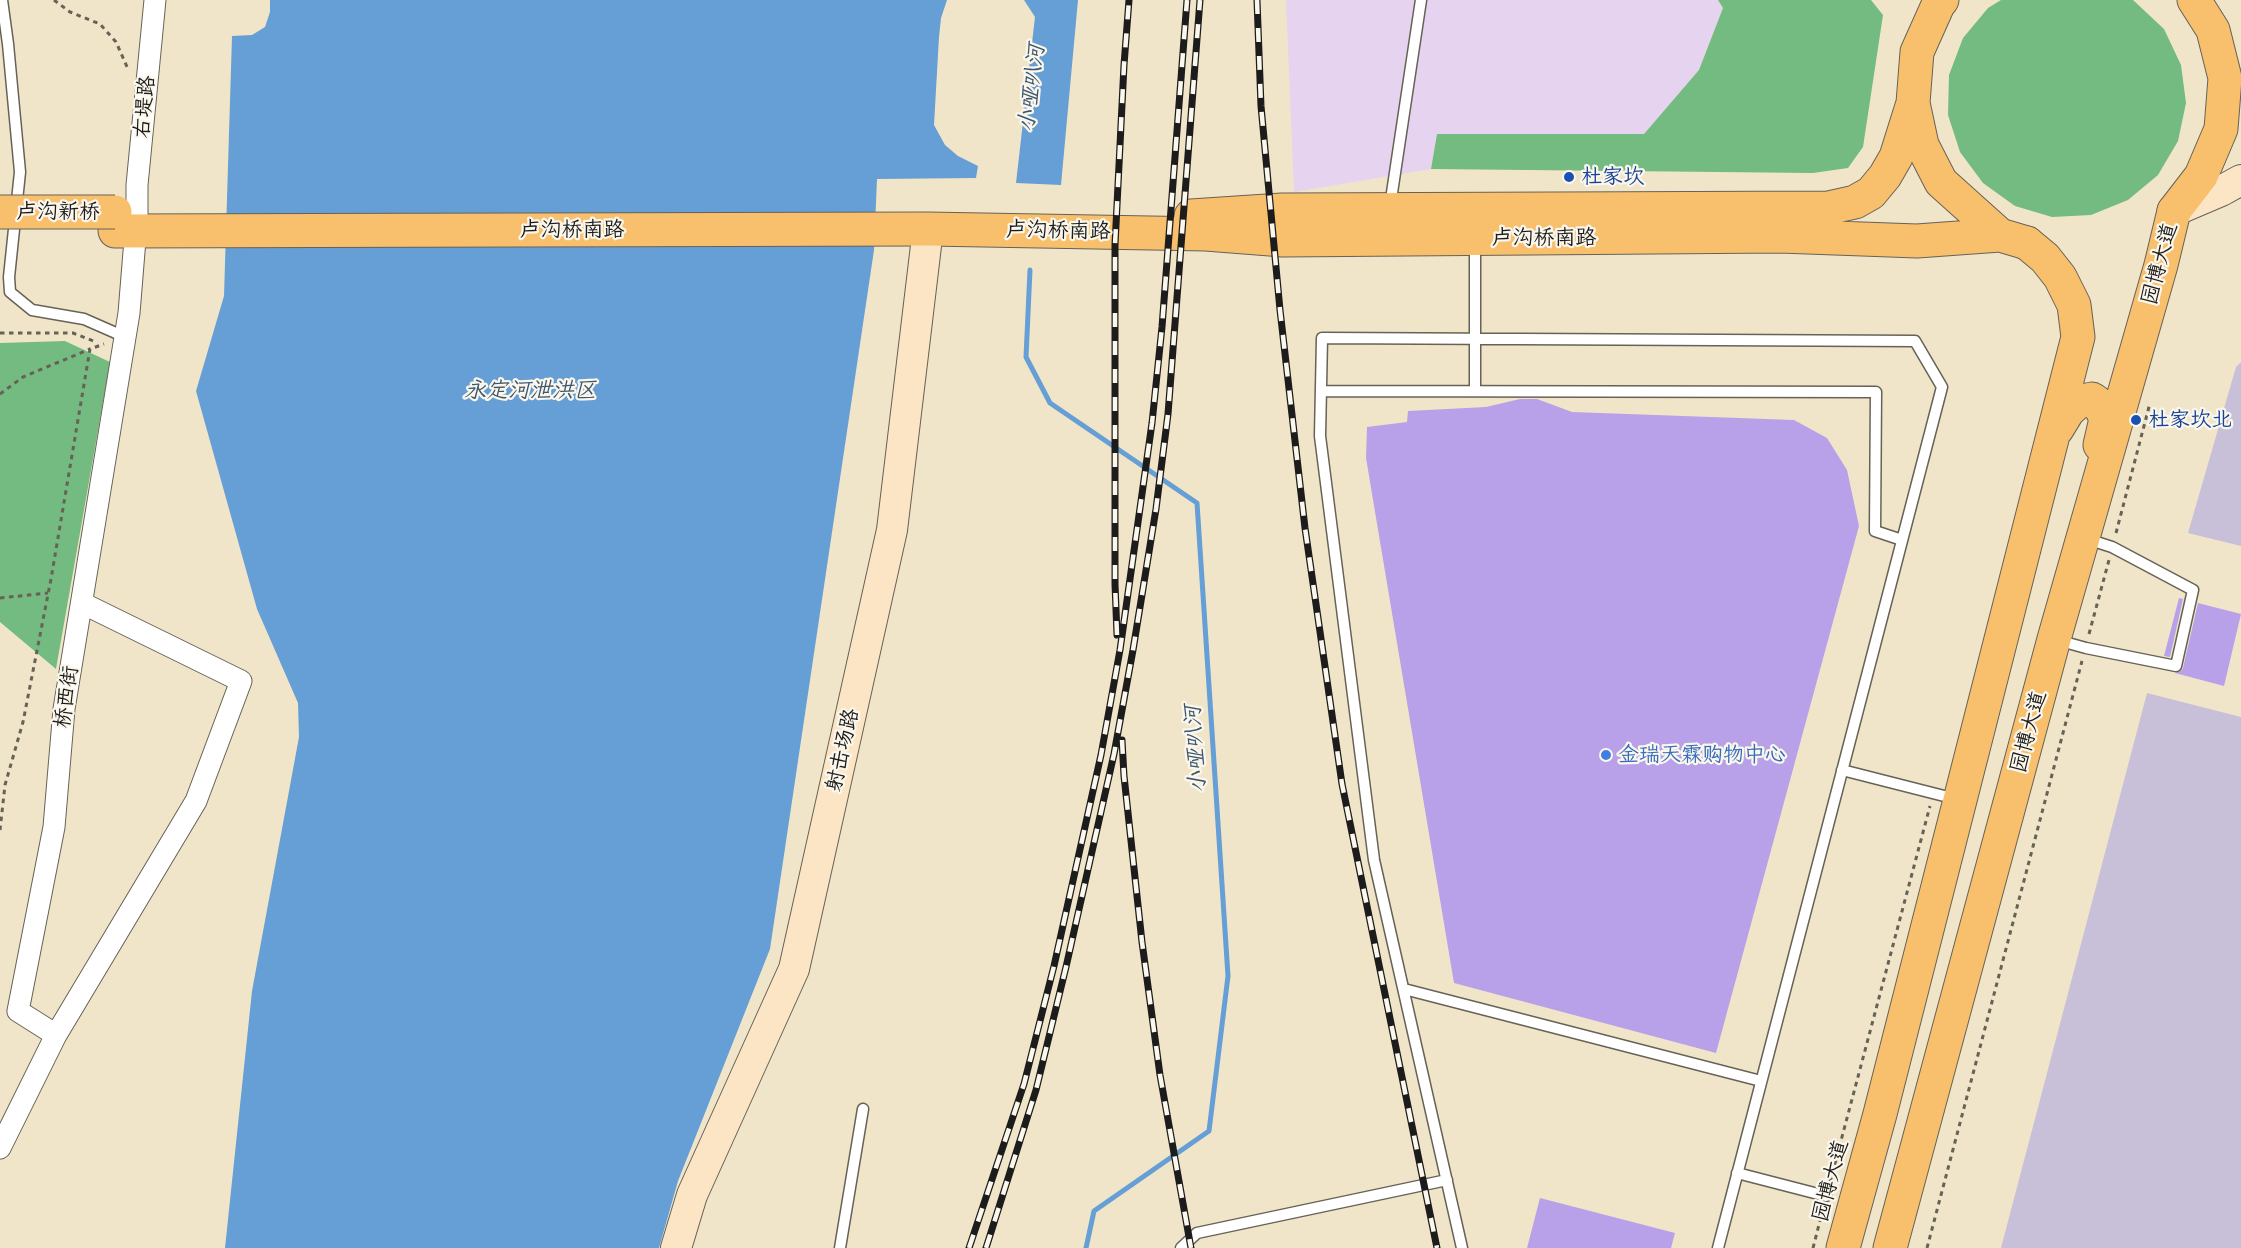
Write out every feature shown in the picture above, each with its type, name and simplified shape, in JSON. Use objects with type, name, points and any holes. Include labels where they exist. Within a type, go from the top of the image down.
[{"type":"main road","points":[[2174,211],[2200,176],[2221,129],[2233,86],[2213,30],[2194,0]]},
{"type":"main road","points":[[1913,104],[1917,52],[1937,2]]},
{"type":"main road","name":"卢沟桥南路","points":[[126,222],[175,225],[894,224],[1205,215],[1282,210],[1828,208],[1856,202],[1871,193],[1885,176],[1896,157],[1913,104]]},
{"type":"main road","name":"园博大道","points":[[1843,1248],[1880,1114],[1947,796],[2054,434],[2078,337],[2074,305],[2060,278],[2045,258],[2014,239],[1941,182],[1922,144],[1913,104]]},
{"type":"main road","name":"园博大道","points":[[1890,1248],[2054,639],[2098,543],[2095,498],[2174,211]]},
{"type":"main road","name":"卢沟新桥","points":[[0,212],[126,222]]},
{"type":"main road","name":"卢沟新桥","points":[[0,231],[126,222]]},
{"type":"main road","name":"卢沟桥南路","points":[[894,224],[928,229],[1206,234],[1283,240],[1780,236],[1917,241],[2014,239]]},
{"type":"main road","points":[[2054,434],[2068,411],[2078,402],[2091,399],[2099,405],[2106,419],[2097,459],[2095,498]]},
{"type":"street","name":"右堤路","points":[[126,222],[137,185],[155,0]]},
{"type":"street","points":[[2174,211],[2241,180]]},
{"type":"street","name":"桥西街","points":[[56,1035],[18,1011],[54,827],[64,709],[125,337],[126,222]]},
{"type":"street","name":"射击场路","points":[[676,1248],[692,1195],[794,969],[892,530],[928,229]]},
{"type":"street","points":[[0,1148],[56,1035],[196,801],[241,681],[81,603]]},
{"type":"lane","points":[[2,0],[20,172],[9,277],[10,292],[32,310],[84,320],[125,337]]},
{"type":"lane","points":[[1390,209],[1421,0]]},
{"type":"lane","points":[[1474,239],[1475,391]]},
{"type":"lane","points":[[1462,1248],[1374,860],[1320,436],[1322,338],[1915,341],[1942,387],[1718,1248]]},
{"type":"lane","points":[[1321,391],[1876,392],[1875,531],[1902,540]]},
{"type":"lane","points":[[2054,639],[2086,648],[2176,666],[2193,590],[2098,543]]},
{"type":"lane","points":[[1842,770],[1947,796]]},
{"type":"lane","points":[[1404,989],[1761,1081]]},
{"type":"lane","points":[[840,1248],[863,1109]]},
{"type":"lane","points":[[1737,1173],[1827,1196]]},
{"type":"lane","points":[[1181,1248],[1197,1233],[1447,1180]]},
{"type":"path","points":[[54,0],[70,12],[100,24],[116,42],[128,70]]},
{"type":"path","points":[[0,333],[73,333],[103,344]]},
{"type":"path","points":[[0,394],[24,377],[125,337]]},
{"type":"path","points":[[0,830],[6,785],[23,722],[48,593],[90,349]]},
{"type":"path","name":"园博大道","points":[[1927,1248],[2086,648],[2098,543],[2151,401]]},
{"type":"path","points":[[0,598],[48,593]]},
{"type":"path","name":"园博大道","points":[[1813,1248],[1947,796]]},
{"type":"shaded area","points":[[1286,0],[1718,0],[1723,8],[1699,70],[1644,134],[1437,134],[1431,169],[1294,192]]},
{"type":"shaded area","points":[[2241,362],[2241,546],[2188,533],[2236,367]]},
{"type":"shaded area","points":[[2147,693],[2241,717],[2241,1248],[2001,1248]]},
{"type":"green space","points":[[1718,0],[1871,0],[1883,15],[1863,147],[1848,168],[1813,173],[1431,169],[1437,134],[1644,134],[1699,70],[1723,8]]},
{"type":"green space","points":[[2001,0],[2133,0],[2164,29],[2181,65],[2186,103],[2178,141],[2158,175],[2128,200],[2091,215],[2052,217],[2015,206],[1983,183],[1960,152],[1948,115],[1949,75],[1963,38],[1988,8]]},
{"type":"green space","points":[[65,341],[110,362],[56,669],[0,622],[0,343]]},
{"type":"water","name":"永定河泄洪区","points":[[270,0],[947,0],[941,18],[939,37],[934,125],[945,145],[958,156],[978,166],[976,178],[877,179],[874,250],[770,949],[678,1181],[659,1248],[225,1248],[252,991],[299,737],[298,703],[257,609],[196,391],[224,296],[232,36],[252,35],[265,27],[270,12]]},
{"type":"water","points":[[1024,0],[1078,0],[1061,185],[1016,183],[1035,17]]},
{"type":"building","name":"金瑞天霖购物中心","points":[[1520,399],[1537,399],[1572,412],[1794,420],[1827,438],[1847,470],[1859,526],[1716,1053],[1454,983],[1366,458],[1367,427],[1407,422],[1408,411],[1486,407]]},
{"type":"building","points":[[2179,598],[2183,599],[2170,657],[2164,656]]},
{"type":"building","points":[[2198,603],[2241,614],[2224,686],[2175,673],[2183,668]]},
{"type":"building","points":[[1540,1198],[1675,1233],[1671,1248],[1527,1248]]},
{"type":"waterway","name":"小哑叭河","points":[[1030,270],[1026,357],[1050,403],[1197,503],[1228,976],[1209,1131],[1094,1211],[1086,1248]]},
{"type":"railway","points":[[1117,635],[1115,245],[1129,0]]},
{"type":"railway","points":[[969,1248],[1024,1084],[1054,966],[1101,755],[1120,650],[1152,423],[1162,327],[1187,0]]},
{"type":"railway","points":[[986,1248],[1036,1090],[1114,754],[1133,650],[1156,509],[1168,414],[1200,0]]},
{"type":"railway","points":[[1257,0],[1261,106],[1280,310],[1305,528],[1342,784],[1437,1248]]},
{"type":"railway","points":[[1122,740],[1142,942],[1160,1075],[1191,1248]]},
{"type":"place","name":"杜家坎","points":[[1569,177]]},
{"type":"place","name":"杜家坎北","points":[[2136,420]]},
{"type":"place","name":"金瑞天霖购物中心","points":[[1606,755]]}]
